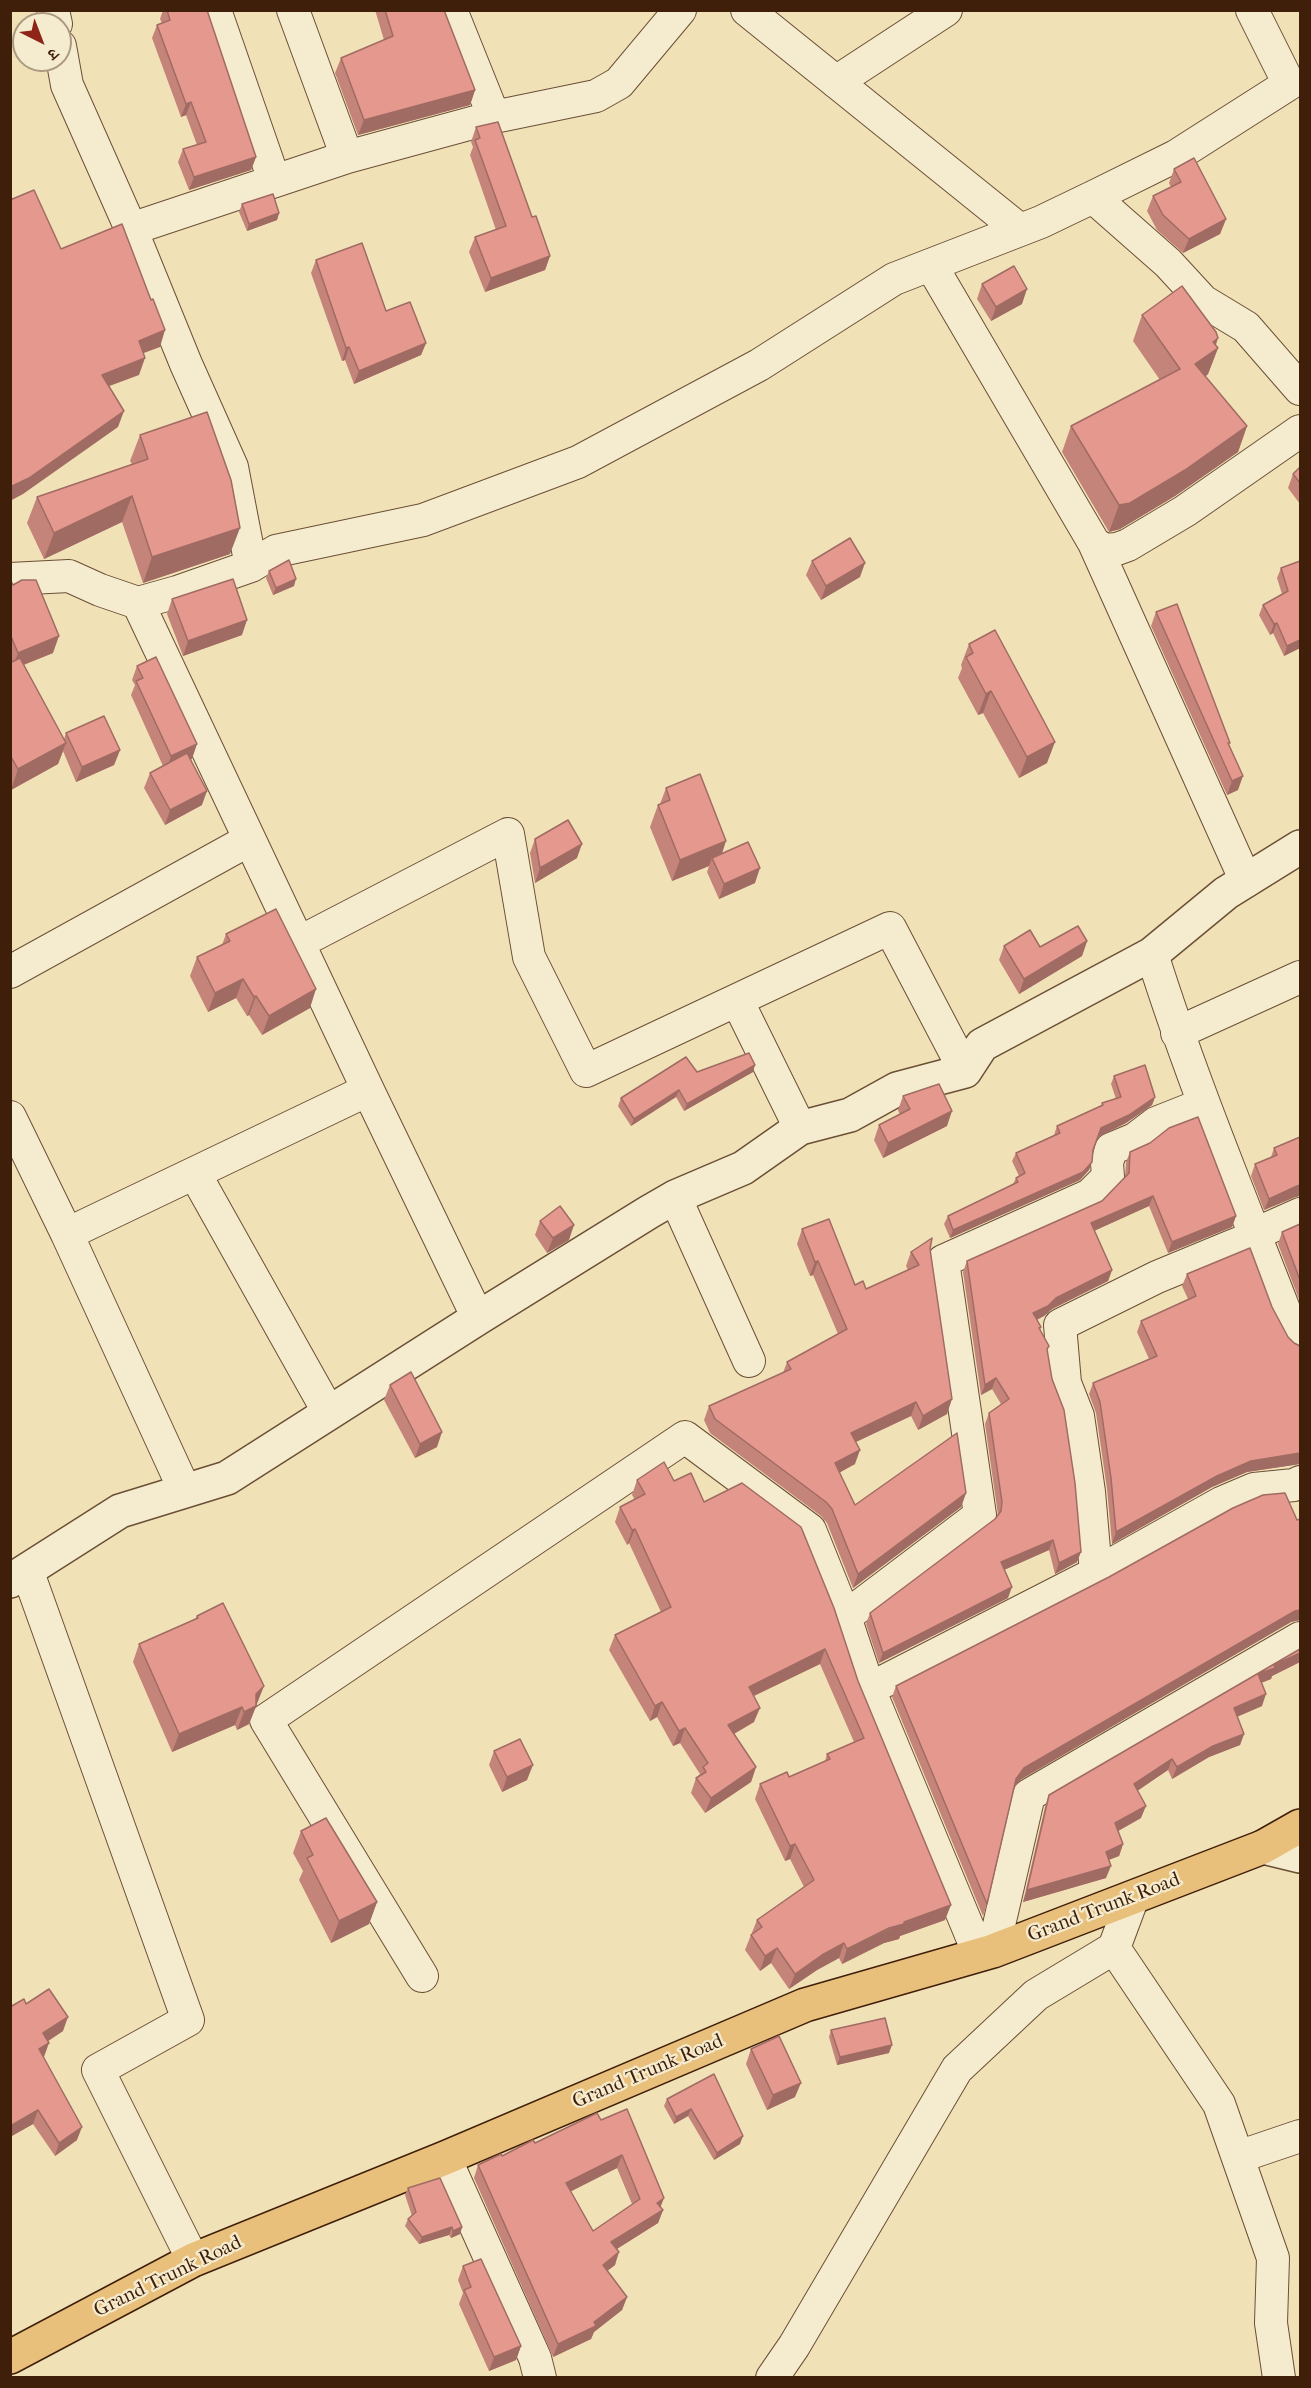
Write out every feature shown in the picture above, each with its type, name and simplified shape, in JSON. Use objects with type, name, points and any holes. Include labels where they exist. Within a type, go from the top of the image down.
[{"type":"main road","name":"Grand Trunk Road","points":[[10,2358],[193,2260],[446,2158],[805,2005],[986,1953],[1263,1847],[1300,1826]]},
{"type":"street","points":[[215,10],[274,180]]},
{"type":"street","points":[[293,10],[346,157]]},
{"type":"street","points":[[451,10],[494,117]]},
{"type":"street","points":[[131,229],[346,157],[494,117],[596,96],[619,83],[680,10]]},
{"type":"street","points":[[747,10],[1020,230]]},
{"type":"street","points":[[10,579],[69,576],[138,603],[251,566],[276,551],[423,520],[578,462],[759,365],[894,279],[1020,230],[1093,197],[1176,156],[1289,84],[1252,10]]},
{"type":"street","points":[[836,82],[934,14]]},
{"type":"street","points":[[65,72],[67,85],[232,467],[251,566]]},
{"type":"street","points":[[1093,197],[1168,263],[1203,301],[1246,327],[1300,389]]},
{"type":"street","points":[[932,265],[1094,543],[1246,881]]},
{"type":"street","points":[[1094,543],[1104,549],[1117,549],[1128,545],[1185,511],[1300,431]]},
{"type":"street","points":[[138,603],[478,1318]]},
{"type":"street","points":[[298,943],[508,834],[529,957],[586,1071],[890,928],[965,1071]]},
{"type":"street","points":[[10,972],[249,840]]},
{"type":"street","points":[[193,2260],[98,2070],[188,2020],[19,1576],[120,1511],[227,1478],[478,1318],[675,1197],[743,1168],[800,1128],[850,1115],[897,1089],[965,1071],[982,1045],[1152,954],[1226,893],[1300,847]]},
{"type":"street","points":[[1152,954],[1177,1033],[1204,1104],[1286,1311],[1300,1340]]},
{"type":"street","points":[[1177,1033],[1300,977]]},
{"type":"street","points":[[737,1000],[800,1128]]},
{"type":"street","points":[[67,1234],[368,1090]]},
{"type":"street","points":[[845,1617],[980,1515],[943,1261],[1090,1195],[1108,1177],[1107,1163],[1111,1149],[1135,1139],[1156,1123],[1204,1104]]},
{"type":"street","points":[[10,1117],[67,1234],[184,1491]]},
{"type":"street","points":[[195,1174],[329,1413]]},
{"type":"street","points":[[675,1197],[749,1361]]},
{"type":"street","points":[[1096,1573],[1089,1492],[1078,1416],[1065,1383],[1060,1325],[1157,1277],[1246,1240],[1257,1239],[1300,1214]]},
{"type":"street","points":[[422,1976],[266,1720],[685,1437],[810,1530],[845,1617],[869,1689],[986,1953]]},
{"type":"street","points":[[869,1689],[1096,1573],[1221,1503],[1254,1489],[1294,1485],[1300,1482]]},
{"type":"street","points":[[986,1953],[1029,1795],[1300,1638]]},
{"type":"street","points":[[1263,1847],[1300,1856]]},
{"type":"street","points":[[772,2378],[800,2336],[957,2069],[1036,1995],[1114,1948],[1133,1897]]},
{"type":"street","points":[[1114,1948],[1219,2104],[1274,2258],[1271,2322],[1279,2378]]},
{"type":"street","points":[[1238,2157],[1300,2136]]},
{"type":"street","points":[[446,2158],[535,2358],[540,2378]]},
{"type":"building","points":[[167,10],[207,10],[256,157],[194,177],[183,149],[206,142],[191,102],[186,104],[157,25],[170,20]]},
{"type":"building","points":[[385,10],[444,10],[475,90],[364,120],[341,58],[393,36]]},
{"type":"building","points":[[498,122],[532,217],[536,216],[550,256],[491,278],[475,237],[506,226],[475,140],[480,138],[476,127]]},
{"type":"building","points":[[1194,158],[1226,219],[1189,239],[1163,215],[1153,196],[1181,182],[1174,169]]},
{"type":"building","points":[[34,190],[61,249],[122,224],[165,330],[139,341],[145,358],[102,375],[124,411],[29,478],[10,487],[10,200]]},
{"type":"building","points":[[273,194],[279,213],[249,224],[242,204]]},
{"type":"building","points":[[362,243],[386,311],[410,302],[426,343],[359,371],[349,347],[346,348],[316,260]]},
{"type":"building","points":[[1014,266],[1027,289],[996,307],[982,284]]},
{"type":"building","points":[[1182,286],[1218,338],[1213,342],[1218,348],[1195,364],[1247,426],[1185,470],[1130,503],[1119,505],[1071,426],[1180,369],[1142,315]]},
{"type":"building","points":[[207,412],[231,480],[240,528],[152,557],[132,496],[54,533],[37,497],[148,459],[140,435]]},
{"type":"building","points":[[1300,467],[1300,483],[1293,474]]},
{"type":"building","points":[[850,538],[865,563],[826,586],[812,561]]},
{"type":"building","points":[[289,560],[296,579],[276,588],[269,571]]},
{"type":"building","points":[[1300,561],[1300,640],[1287,646],[1277,623],[1274,624],[1263,605],[1288,591],[1281,568]]},
{"type":"building","points":[[10,579],[13,585],[22,580],[36,580],[59,636],[18,653],[10,634]]},
{"type":"building","points":[[233,579],[247,620],[188,641],[172,599]]},
{"type":"building","points":[[1177,604],[1230,743],[1228,743],[1243,776],[1232,781],[1156,612]]},
{"type":"building","points":[[995,630],[1055,742],[1027,757],[991,691],[986,694],[966,657],[973,653],[969,644]]},
{"type":"building","points":[[156,657],[197,744],[171,756],[136,681],[143,678],[137,666]]},
{"type":"building","points":[[20,658],[66,743],[18,769],[10,755],[10,663]]},
{"type":"building","points":[[104,716],[120,750],[82,767],[66,733]]},
{"type":"building","points":[[187,753],[207,791],[170,810],[150,773]]},
{"type":"building","points":[[700,774],[726,841],[680,860],[658,805],[670,800],[666,788]]},
{"type":"building","points":[[568,820],[582,844],[540,868],[535,839]]},
{"type":"building","points":[[748,842],[760,868],[724,884],[712,858]]},
{"type":"building","points":[[276,909],[316,989],[269,1016],[243,979],[215,993],[197,957],[230,941],[226,934]]},
{"type":"building","points":[[1078,926],[1087,941],[1024,979],[1004,946],[1030,930],[1040,947]]},
{"type":"building","points":[[749,1053],[755,1065],[687,1104],[679,1090],[634,1119],[621,1098],[686,1057],[697,1072]]},
{"type":"building","points":[[1145,1065],[1155,1097],[1129,1115],[1101,1128],[1093,1150],[1092,1162],[1083,1172],[953,1230],[948,1216],[1018,1182],[1016,1178],[1025,1173],[1016,1153],[1060,1133],[1057,1126],[1103,1105],[1102,1103],[1121,1097],[1114,1076]]},
{"type":"building","points":[[939,1084],[952,1111],[888,1143],[879,1125],[910,1109],[903,1096]]},
{"type":"building","points":[[1198,1117],[1236,1216],[1172,1242],[1153,1196],[1091,1223],[1112,1270],[1056,1298],[1048,1306],[1033,1313],[1049,1346],[1047,1349],[1052,1379],[1064,1410],[1075,1483],[1081,1552],[1059,1563],[1053,1540],[1001,1562],[1012,1587],[883,1653],[870,1613],[995,1519],[1001,1511],[1002,1502],[989,1413],[1009,1399],[996,1378],[985,1385],[967,1261],[1102,1201],[1129,1173],[1130,1152],[1150,1143],[1169,1128]]},
{"type":"building","points":[[1300,1137],[1300,1185],[1269,1199],[1255,1164],[1277,1155],[1274,1148]]},
{"type":"building","points":[[560,1206],[574,1225],[553,1238],[540,1221]]},
{"type":"building","points":[[829,1219],[855,1285],[863,1281],[866,1289],[919,1265],[911,1252],[932,1238],[930,1249],[952,1399],[923,1416],[916,1402],[851,1433],[860,1450],[835,1463],[855,1505],[957,1433],[966,1493],[858,1574],[832,1509],[826,1502],[715,1419],[709,1406],[791,1369],[787,1362],[847,1329],[802,1229]]},
{"type":"building","points":[[1300,1224],[1300,1280],[1282,1232]]},
{"type":"building","points":[[1250,1248],[1272,1307],[1288,1337],[1300,1346],[1300,1453],[1251,1461],[1217,1476],[1116,1532],[1100,1402],[1093,1383],[1157,1356],[1141,1321],[1196,1296],[1187,1274]]},
{"type":"building","points":[[411,1372],[442,1432],[420,1444],[390,1385]]},
{"type":"building","points":[[664,1462],[674,1481],[691,1473],[704,1502],[742,1483],[801,1527],[834,1608],[858,1681],[951,1905],[889,1928],[847,1949],[844,1943],[795,1974],[777,1948],[765,1956],[751,1935],[762,1927],[757,1920],[814,1880],[795,1844],[790,1846],[760,1784],[787,1772],[789,1777],[830,1759],[827,1754],[864,1738],[825,1649],[749,1687],[760,1708],[728,1725],[756,1767],[711,1798],[696,1778],[706,1772],[703,1767],[708,1763],[685,1728],[679,1731],[662,1702],[655,1706],[615,1635],[671,1607],[635,1529],[632,1530],[620,1507],[645,1494],[637,1480]]},
{"type":"building","points":[[1285,1493],[1297,1520],[1300,1519],[1300,1610],[1024,1768],[1016,1779],[987,1904],[896,1686],[1109,1577],[1233,1508],[1263,1495]]},
{"type":"building","points":[[223,1603],[264,1686],[256,1694],[256,1706],[244,1712],[242,1707],[179,1734],[139,1644],[198,1618],[197,1616]]},
{"type":"building","points":[[1300,1649],[1300,1653],[1274,1665],[1275,1668],[1258,1674],[1266,1694],[1234,1708],[1244,1734],[1213,1746],[1177,1767],[1172,1759],[1134,1784],[1146,1806],[1115,1823],[1123,1844],[1106,1852],[1111,1866],[1027,1890],[1049,1795]]},
{"type":"building","points":[[520,1739],[533,1765],[507,1777],[494,1751]]},
{"type":"building","points":[[326,1818],[377,1902],[339,1921],[307,1858],[313,1855],[301,1831]]},
{"type":"building","points":[[49,1989],[68,2017],[43,2033],[49,2043],[39,2049],[82,2127],[59,2143],[38,2110],[12,2125],[10,2122],[10,2007],[24,1999],[26,2004]]},
{"type":"building","points":[[885,2018],[892,2045],[840,2057],[831,2030]]},
{"type":"building","points":[[779,2036],[801,2083],[773,2095],[751,2049]]},
{"type":"building","points":[[714,2074],[743,2136],[717,2153],[691,2109],[676,2117],[667,2099]]},
{"type":"building","points":[[627,2109],[664,2198],[657,2203],[663,2210],[611,2242],[619,2252],[603,2265],[627,2297],[594,2322],[596,2326],[558,2344],[478,2165],[533,2140],[535,2143],[597,2113],[601,2120]],"holes":[[[622,2155],[640,2199],[593,2231],[566,2183]]]},
{"type":"building","points":[[440,2178],[462,2227],[453,2231],[452,2227],[422,2237],[408,2219],[416,2212],[408,2188]]},
{"type":"building","points":[[481,2259],[521,2346],[494,2357],[464,2290],[471,2287],[463,2266]]}]
